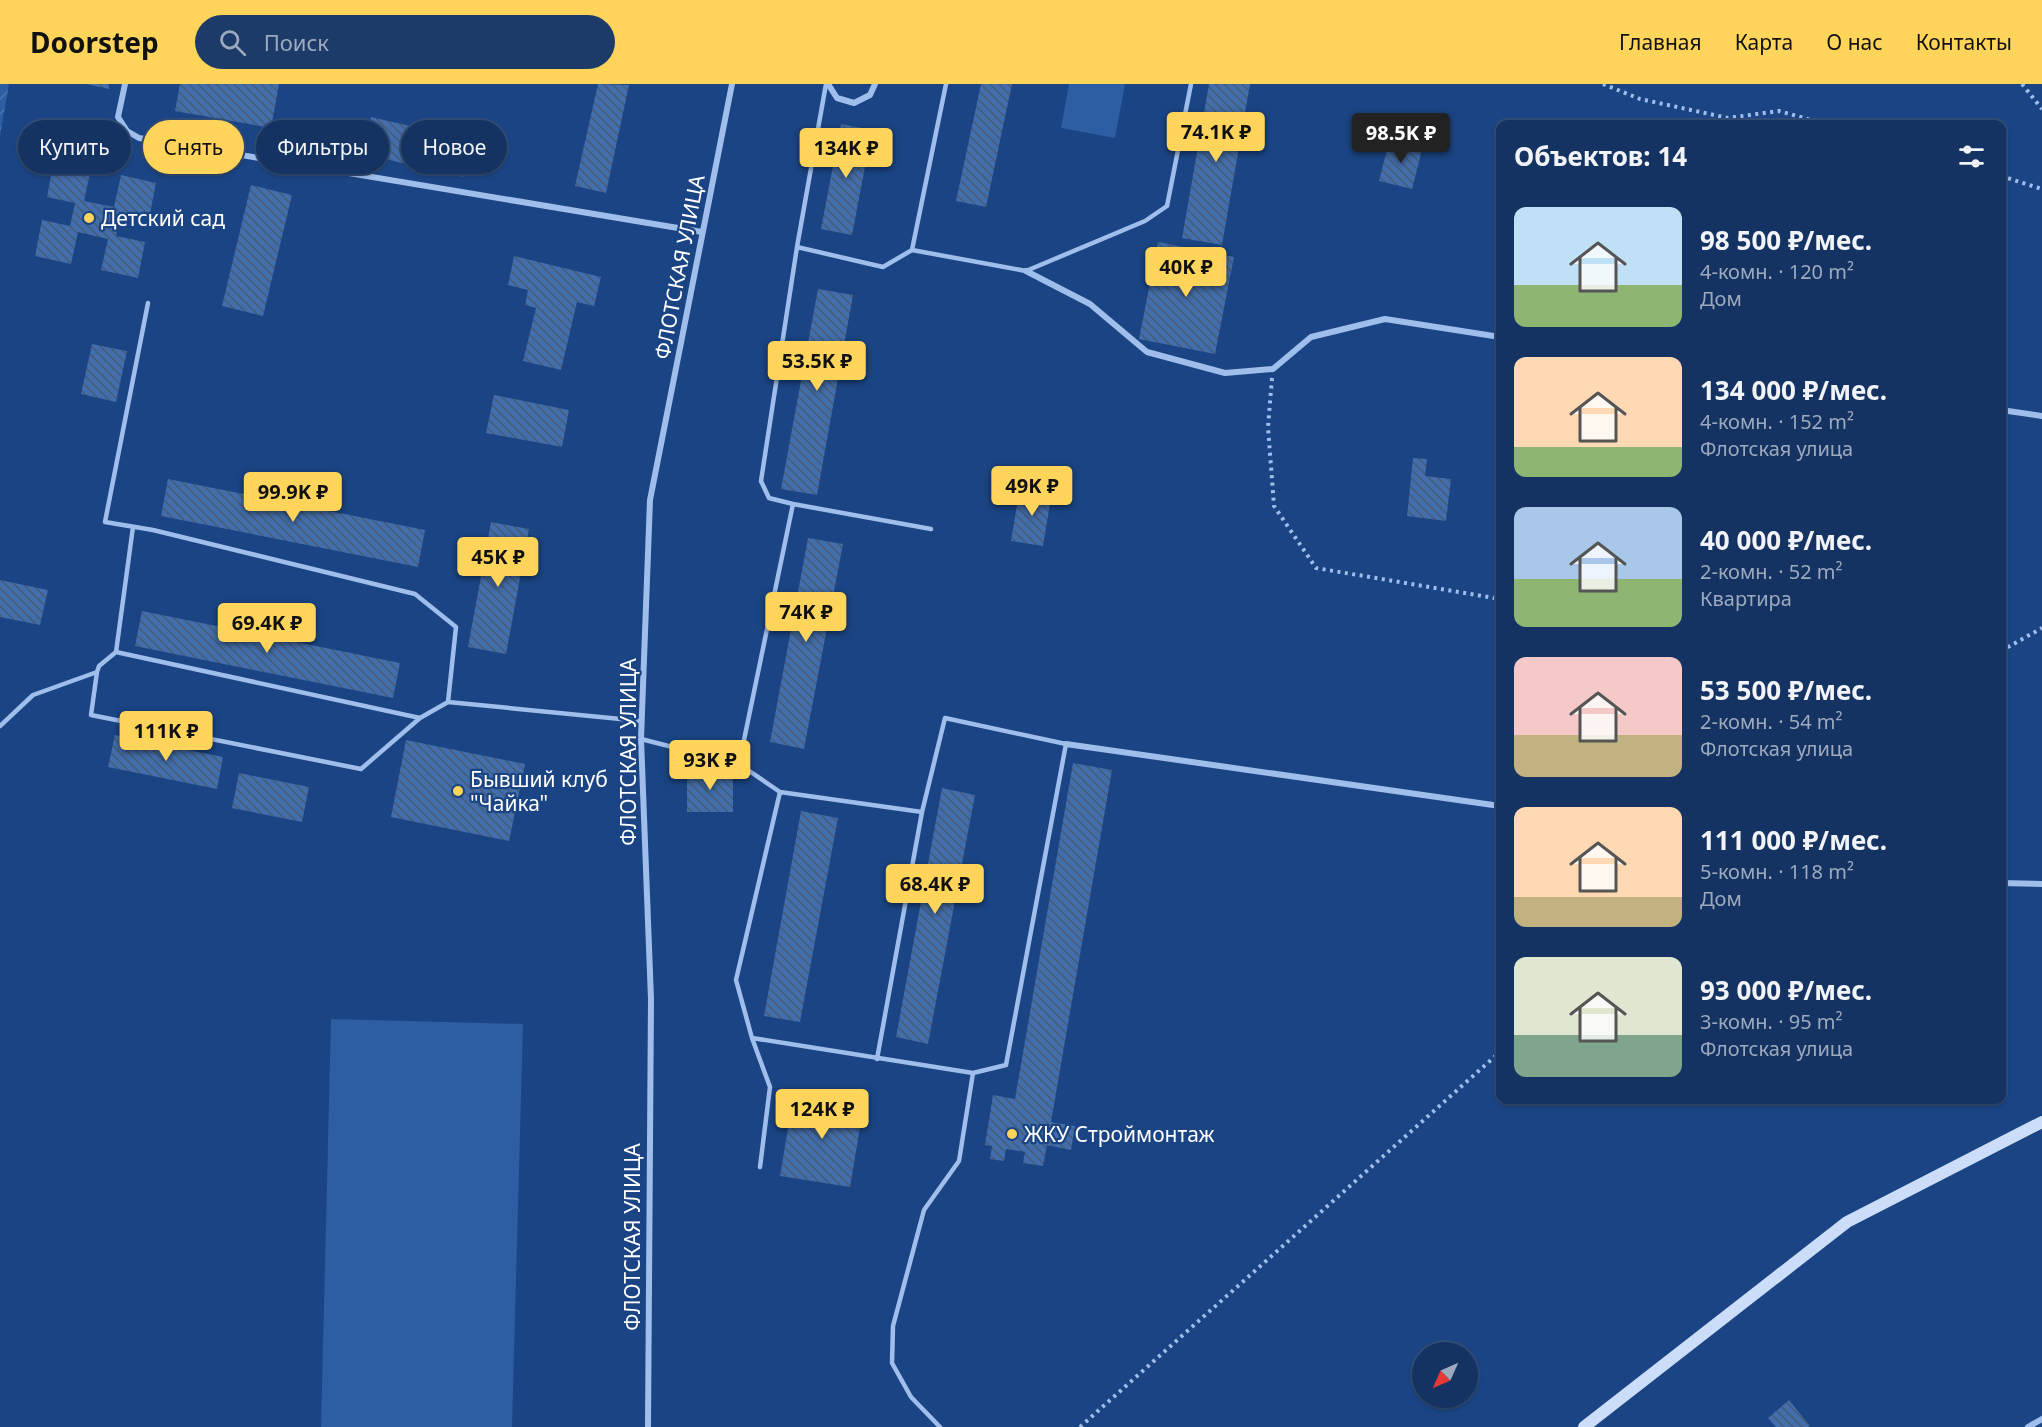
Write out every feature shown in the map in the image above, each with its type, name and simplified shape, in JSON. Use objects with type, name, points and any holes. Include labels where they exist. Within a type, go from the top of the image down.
[{"type":"street","points":[[125,84],[118,117],[128,131],[139,138],[702,232]]},
{"type":"street","name":"ФЛОТСКАЯ УЛИЦА","points":[[648,1427],[651,999],[641,721],[650,500],[732,84]]},
{"type":"street","points":[[827,84],[837,98],[854,103],[870,95],[875,84]]},
{"type":"street","points":[[1026,271],[1090,304],[1147,352],[1225,374],[1273,369],[1311,337],[1386,318],[1496,336]]},
{"type":"street","points":[[2006,411],[2042,416]]},
{"type":"street","points":[[1066,744],[1496,805]]},
{"type":"street","points":[[2006,883],[2042,884]]},
{"type":"street","points":[[1584,1427],[1847,1222],[2042,1122]]},
{"type":"street","points":[[2028,1427],[2042,1419]]},
{"type":"lane","points":[[827,84],[796,247],[761,481],[769,498],[931,529]]},
{"type":"lane","points":[[912,250],[946,84]]},
{"type":"lane","points":[[796,247],[883,267],[912,250],[1026,271],[1145,221],[1167,206],[1191,84]]},
{"type":"lane","points":[[148,303],[105,522],[415,594],[456,627],[448,702]]},
{"type":"lane","points":[[739,765],[793,504]]},
{"type":"lane","points":[[133,527],[116,652],[99,666],[92,715],[362,769],[420,718],[448,702],[641,721]]},
{"type":"lane","points":[[116,652],[420,718]]},
{"type":"lane","points":[[0,726],[33,695],[97,672]]},
{"type":"lane","points":[[752,1038],[877,1059],[973,1073],[1006,1065],[1066,744],[945,718],[922,812],[877,1059]]},
{"type":"lane","points":[[641,739],[739,765],[780,792],[922,812]]},
{"type":"lane","points":[[760,1167],[770,1087],[752,1038],[736,980],[780,792]]},
{"type":"lane","points":[[940,1427],[911,1397],[892,1363],[892,1326],[924,1210],[959,1161],[973,1073]]},
{"type":"path","points":[[1603,84],[1640,99],[1728,118],[1779,111],[1812,120]]},
{"type":"path","points":[[2022,84],[2042,109]]},
{"type":"path","points":[[2006,178],[2042,189]]},
{"type":"path","points":[[1273,369],[1268,427],[1274,506],[1316,568],[1496,598]]},
{"type":"path","points":[[2006,648],[2042,628]]},
{"type":"path","points":[[1080,1427],[1496,1056]]},
{"type":"shaded area","points":[[0,84],[9,84],[0,136]]},
{"type":"shaded area","points":[[1069,84],[1125,84],[1115,138],[1061,128]]},
{"type":"shaded area","points":[[331,1019],[523,1024],[512,1427],[321,1427]]},
{"type":"building","points":[[86,84],[109,84],[109,89]]},
{"type":"building","points":[[180,84],[279,84],[272,120],[256,120],[256,125],[244,123],[244,120],[226,120],[175,111]]},
{"type":"building","points":[[598,84],[629,85],[606,193],[575,186]]},
{"type":"building","points":[[981,84],[1012,84],[986,207],[956,201]]},
{"type":"building","points":[[1209,84],[1250,84],[1222,245],[1182,238]]},
{"type":"building","points":[[389,121],[401,124],[401,163],[389,160]]},
{"type":"building","points":[[841,124],[872,130],[852,235],[821,229]]},
{"type":"building","points":[[1390,138],[1423,146],[1412,189],[1379,181]]},
{"type":"building","points":[[51,174],[90,174],[84,201],[114,207],[121,175],[156,183],[149,219],[121,213],[116,236],[145,242],[138,278],[101,270],[108,239],[78,232],[71,264],[35,256],[42,220],[70,226],[75,203],[47,197]]},
{"type":"building","points":[[251,185],[292,195],[263,316],[222,306]]},
{"type":"building","points":[[1158,242],[1234,257],[1215,354],[1139,339]]},
{"type":"building","points":[[514,256],[601,277],[594,306],[577,302],[561,370],[523,361],[536,308],[525,305],[528,290],[508,285]]},
{"type":"building","points":[[818,289],[853,295],[817,495],[781,489]]},
{"type":"building","points":[[92,344],[127,351],[116,402],[81,394]]},
{"type":"building","points":[[494,395],[569,410],[562,447],[486,433]]},
{"type":"building","points":[[1413,458],[1427,459],[1425,476],[1451,479],[1446,521],[1407,516]]},
{"type":"building","points":[[168,479],[425,530],[418,567],[161,516]]},
{"type":"building","points":[[1020,487],[1052,492],[1043,546],[1011,541]]},
{"type":"building","points":[[491,522],[529,529],[506,654],[468,647]]},
{"type":"building","points":[[808,538],[843,544],[804,749],[770,742]]},
{"type":"building","points":[[0,580],[48,590],[40,625],[0,617]]},
{"type":"building","points":[[142,611],[400,663],[393,698],[135,646]]},
{"type":"building","points":[[115,735],[223,757],[217,789],[108,767]]},
{"type":"building","name":"Бывший клуб \"Чайка\"","points":[[406,740],[525,764],[509,841],[391,817]]},
{"type":"building","points":[[1073,763],[1112,770],[1051,1122],[1075,1126],[1071,1150],[1047,1145],[1043,1166],[1023,1163],[1025,1152],[1006,1149],[1004,1161],[990,1159],[992,1146],[985,1145],[993,1095],[1015,1099]]},
{"type":"building","points":[[687,770],[733,771],[733,812],[687,812]]},
{"type":"building","points":[[239,773],[309,787],[302,822],[232,808]]},
{"type":"building","points":[[942,788],[975,795],[928,1044],[896,1037]]},
{"type":"building","points":[[801,811],[838,818],[800,1022],[764,1016]]},
{"type":"building","points":[[794,1092],[864,1104],[850,1187],[780,1176]]},
{"type":"building","points":[[1789,1400],[1810,1426],[1776,1427],[1768,1418]]},
{"type":"place","name":"Детский сад","points":[[89,218]]},
{"type":"place","name":"Бывший клуб \"Чайка\"","points":[[458,791]]},
{"type":"place","name":"ЖКУ Строймонтаж","points":[[1012,1134]]}]
